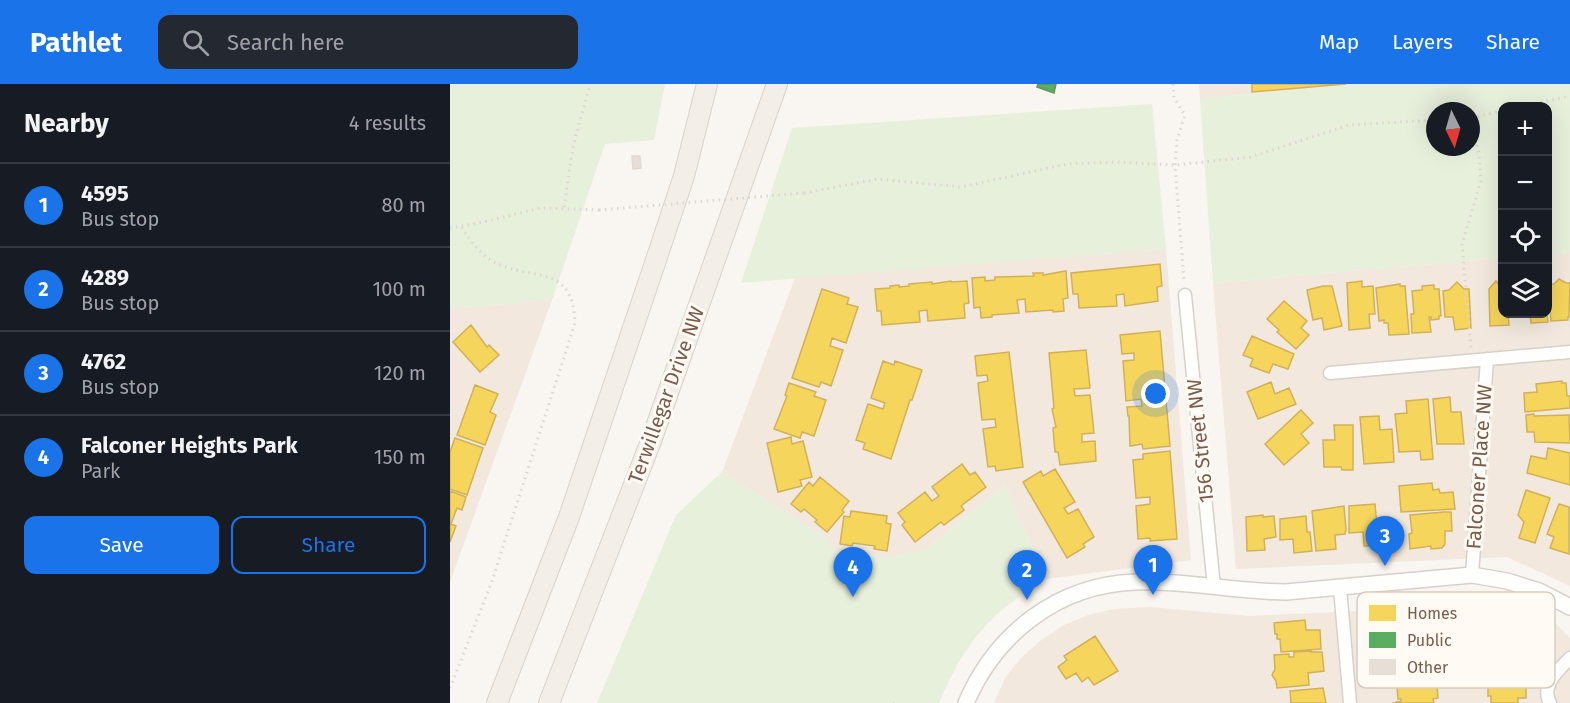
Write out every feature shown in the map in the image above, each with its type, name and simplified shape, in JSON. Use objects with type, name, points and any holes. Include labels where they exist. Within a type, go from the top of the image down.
[{"type":"main road","points":[[497,703],[569,516],[639,310],[684,176],[707,84]]},
{"type":"main road","name":"Terwillegar Drive NW","points":[[549,703],[651,441],[777,84]]},
{"type":"street","name":"156 Street NW","points":[[1185,294],[1214,587]]},
{"type":"street","name":"Falconer Place NW","points":[[1330,373],[1570,352]]},
{"type":"street","name":"Falconer Place NW","points":[[1472,575],[1486,359]]},
{"type":"street","points":[[966,703],[989,660],[1025,623],[1074,593],[1096,587],[1135,582],[1258,592],[1340,588],[1472,575],[1507,581],[1541,592]]},
{"type":"street","points":[[1340,588],[1350,703]]},
{"type":"street","points":[[1555,599],[1570,607]]},
{"type":"street","points":[[1555,675],[1570,658]]},
{"type":"street","points":[[1548,688],[1546,696],[1550,703]]},
{"type":"path","points":[[564,207],[573,147],[590,84]]},
{"type":"path","points":[[1173,84],[1174,98],[1185,115],[1177,140],[1175,165],[1185,294]]},
{"type":"path","points":[[1542,102],[1570,96]]},
{"type":"path","points":[[1473,361],[1462,244],[1481,181],[1479,155],[1471,118],[1498,112]]},
{"type":"path","points":[[450,228],[540,208],[564,207],[598,210],[804,193],[879,179],[961,187],[1067,164],[1115,162],[1175,165],[1251,157],[1350,125],[1426,121]]},
{"type":"path","points":[[450,688],[491,584],[575,322],[574,304],[562,284],[547,276],[499,265],[477,248],[461,227]]},
{"type":"shaded area","points":[[1199,84],[1358,84],[1200,99]]},
{"type":"shaded area","points":[[1166,249],[1191,560],[1046,579],[1005,485],[925,550],[891,557],[834,551],[826,538],[722,472],[795,278]]},
{"type":"shaded area","points":[[1570,252],[1570,586],[1507,557],[1236,569],[1213,283],[1498,258],[1498,318],[1552,318],[1552,254]]},
{"type":"shaded area","points":[[552,300],[450,582],[450,309]]},
{"type":"shaded area","points":[[1150,607],[1250,616],[1357,611],[1357,688],[1555,688],[1555,623],[1570,638],[1570,703],[994,703],[1005,678],[1021,658],[1040,641],[1064,625],[1088,615],[1114,609]]},
{"type":"green space","points":[[450,84],[665,84],[654,140],[605,144],[552,300],[450,309]]},
{"type":"green space","points":[[1358,84],[1570,84],[1570,252],[1552,254],[1552,102],[1498,102],[1498,258],[1213,283],[1200,99]]},
{"type":"green space","points":[[1152,104],[1166,249],[741,283],[792,128]]},
{"type":"green space","points":[[722,472],[826,538],[834,551],[891,557],[925,550],[1005,485],[1046,579],[1003,609],[988,623],[956,667],[939,703],[597,703],[676,515]]},
{"type":"building: Homes","points":[[1252,84],[1346,84],[1252,92]]},
{"type":"building: Homes","points":[[1160,264],[1162,286],[1157,287],[1158,301],[1125,306],[1124,294],[1116,295],[1117,306],[1079,308],[1078,294],[1073,294],[1071,273]]},
{"type":"building: Homes","points":[[1066,271],[1068,298],[1063,299],[1064,311],[1026,312],[1025,299],[1017,300],[1019,313],[981,318],[980,307],[974,308],[972,278],[985,277],[985,281],[995,280],[995,277],[1034,276],[1033,273],[1043,273],[1043,275]]},
{"type":"building: Homes","points":[[1559,279],[1570,283],[1568,320],[1551,321],[1552,284]]},
{"type":"building: Homes","points":[[967,281],[969,303],[964,304],[965,318],[928,321],[927,310],[919,311],[920,322],[882,325],[881,311],[877,311],[875,289]]},
{"type":"building: Homes","points":[[1362,281],[1362,287],[1373,286],[1375,314],[1369,314],[1370,328],[1349,330],[1347,283]]},
{"type":"building: Homes","points":[[1496,281],[1498,283],[1498,318],[1508,318],[1509,325],[1490,326],[1489,289]]},
{"type":"building: Homes","points":[[1457,282],[1464,289],[1469,289],[1471,328],[1455,330],[1453,317],[1445,317],[1443,291],[1449,290]]},
{"type":"building: Homes","points":[[1400,284],[1400,286],[1405,286],[1409,334],[1389,335],[1388,323],[1384,323],[1384,320],[1379,321],[1376,288]]},
{"type":"building: Homes","points":[[1434,285],[1434,289],[1439,289],[1441,316],[1439,319],[1431,320],[1429,317],[1431,332],[1412,333],[1411,314],[1414,314],[1412,291],[1422,290],[1422,286]]},
{"type":"building: Homes","points":[[1332,286],[1342,326],[1324,330],[1322,318],[1313,320],[1307,290]]},
{"type":"building: Homes","points":[[822,289],[849,298],[847,304],[858,307],[846,343],[832,338],[830,346],[843,350],[831,386],[821,382],[819,387],[792,378]]},
{"type":"building: Homes","points":[[1284,301],[1307,321],[1301,328],[1309,335],[1296,349],[1277,332],[1279,330],[1267,319]]},
{"type":"building: Homes","points":[[1530,318],[1548,318],[1548,322],[1531,323]]},
{"type":"building: Homes","points":[[471,325],[487,347],[489,345],[499,355],[480,372],[453,342]]},
{"type":"building: Homes","points":[[1160,331],[1170,446],[1143,449],[1142,444],[1130,446],[1127,407],[1142,406],[1141,399],[1126,401],[1123,361],[1134,360],[1134,353],[1122,354],[1120,335]]},
{"type":"building: Homes","points":[[1252,336],[1294,354],[1288,369],[1273,364],[1269,373],[1250,366],[1253,359],[1243,355]]},
{"type":"building: Homes","points":[[1086,350],[1090,388],[1074,389],[1075,396],[1090,395],[1094,433],[1082,434],[1082,442],[1095,441],[1096,461],[1060,465],[1058,452],[1055,452],[1053,428],[1056,427],[1052,409],[1054,408],[1049,353]]},
{"type":"building: Homes","points":[[1009,352],[1023,467],[996,471],[995,466],[988,467],[983,429],[996,427],[995,419],[982,420],[978,383],[988,381],[987,375],[977,376],[975,356]]},
{"type":"building: Homes","points":[[883,361],[894,365],[895,361],[922,370],[891,459],[863,449],[865,443],[856,440],[868,404],[883,409],[885,403],[871,398]]},
{"type":"building: Homes","points":[[1562,381],[1566,383],[1567,396],[1570,396],[1570,408],[1525,412],[1524,393],[1537,392],[1536,384]]},
{"type":"building: Homes","points":[[1271,382],[1275,394],[1289,388],[1296,404],[1258,419],[1247,392]]},
{"type":"building: Homes","points":[[789,383],[816,392],[814,396],[826,400],[814,436],[802,432],[800,438],[774,429],[787,396],[785,395]]},
{"type":"building: Homes","points":[[475,385],[498,394],[490,412],[496,415],[485,445],[457,435]]},
{"type":"building: Homes","points":[[1450,397],[1451,412],[1461,412],[1464,444],[1437,444],[1433,399]]},
{"type":"building: Homes","points":[[1428,399],[1433,459],[1421,460],[1420,451],[1399,452],[1395,414],[1407,413],[1406,401]]},
{"type":"building: Homes","points":[[1301,410],[1313,423],[1301,434],[1309,443],[1284,465],[1265,444]]},
{"type":"building: Homes","points":[[1534,414],[1534,416],[1569,415],[1570,443],[1535,442],[1534,432],[1527,432],[1526,415]]},
{"type":"building: Homes","points":[[1379,416],[1380,430],[1392,429],[1394,462],[1364,464],[1360,417]]},
{"type":"building: Homes","points":[[1334,425],[1353,425],[1353,470],[1324,467],[1323,440],[1335,440]]},
{"type":"building: Homes","points":[[791,437],[792,444],[803,441],[812,477],[800,480],[802,486],[778,492],[767,443]]},
{"type":"building: Homes","points":[[455,438],[483,448],[467,495],[450,489],[450,452]]},
{"type":"building: Homes","points":[[1548,448],[1570,453],[1570,485],[1527,473],[1531,456],[1546,459]]},
{"type":"building: Homes","points":[[1170,451],[1177,539],[1150,541],[1150,538],[1138,539],[1136,506],[1150,504],[1150,497],[1136,498],[1133,460],[1143,459],[1143,454]]},
{"type":"building: Homes","points":[[962,464],[970,475],[975,472],[986,487],[961,506],[964,510],[944,525],[941,522],[915,542],[902,525],[905,522],[898,513],[925,492],[932,501],[939,496],[932,487]]},
{"type":"building: Homes","points":[[1055,469],[1075,502],[1064,508],[1068,514],[1078,509],[1094,537],[1083,544],[1085,547],[1067,558],[1023,482],[1041,471],[1043,476]]},
{"type":"building: Homes","points":[[820,477],[849,501],[842,510],[844,512],[827,532],[804,509],[801,512],[791,504],[809,482],[813,486]]},
{"type":"building: Homes","points":[[1432,483],[1433,490],[1439,489],[1440,493],[1453,492],[1455,509],[1401,512],[1399,486]]},
{"type":"building: Homes","points":[[1526,490],[1550,498],[1535,543],[1519,538],[1524,522],[1518,515]]},
{"type":"building: Homes","points":[[450,491],[466,497],[462,510],[457,508],[451,524],[456,526],[450,542]]},
{"type":"building: Homes","points":[[1375,504],[1382,545],[1364,546],[1363,532],[1349,533],[1349,506]]},
{"type":"building: Homes","points":[[1559,504],[1569,507],[1569,554],[1550,548],[1554,537],[1547,534]]},
{"type":"building: Homes","points":[[1344,506],[1346,530],[1345,534],[1335,535],[1336,549],[1316,551],[1312,511]]},
{"type":"building: Homes","points":[[851,511],[887,516],[886,523],[891,524],[887,551],[874,549],[875,546],[840,544],[844,516],[850,517]]},
{"type":"building: Homes","points":[[1451,512],[1452,531],[1445,531],[1445,544],[1442,548],[1431,549],[1431,546],[1410,549],[1409,534],[1412,533],[1410,515]]},
{"type":"building: Homes","points":[[1263,515],[1263,517],[1274,516],[1276,537],[1264,539],[1265,550],[1247,551],[1246,517]]},
{"type":"building: Homes","points":[[1306,516],[1312,551],[1294,553],[1293,539],[1280,540],[1280,519]]},
{"type":"building: Homes","points":[[1305,620],[1306,630],[1320,630],[1321,649],[1281,652],[1280,639],[1277,639],[1277,634],[1275,634],[1274,623]]},
{"type":"building: Homes","points":[[1095,636],[1118,671],[1094,685],[1088,677],[1082,682],[1076,673],[1066,679],[1058,667],[1067,660],[1064,656]]},
{"type":"building: Homes","points":[[1294,652],[1322,652],[1324,671],[1308,673],[1309,685],[1277,688],[1272,675],[1275,669],[1274,655],[1289,654],[1289,657],[1294,657]]},
{"type":"building: Homes","points":[[1323,688],[1326,703],[1291,703],[1290,691]]},
{"type":"building: Homes","points":[[1397,688],[1437,688],[1438,698],[1433,699],[1434,703],[1393,703],[1401,701],[1398,699]]},
{"type":"building: Homes","points":[[1488,688],[1526,688],[1526,698],[1518,698],[1518,703],[1491,703],[1491,696],[1488,696]]},
{"type":"building: Public","points":[[1038,84],[1056,84],[1054,93],[1037,87]]},
{"type":"building: Other","points":[[632,156],[640,156],[641,168],[633,169]]},
{"type":"place","name":"4762","points":[[1385,566]]},
{"type":"place","name":"4595","points":[[1153,595]]},
{"type":"place","name":"Falconer Heights Park","points":[[853,597]]},
{"type":"place","name":"4289","points":[[1027,600]]}]
